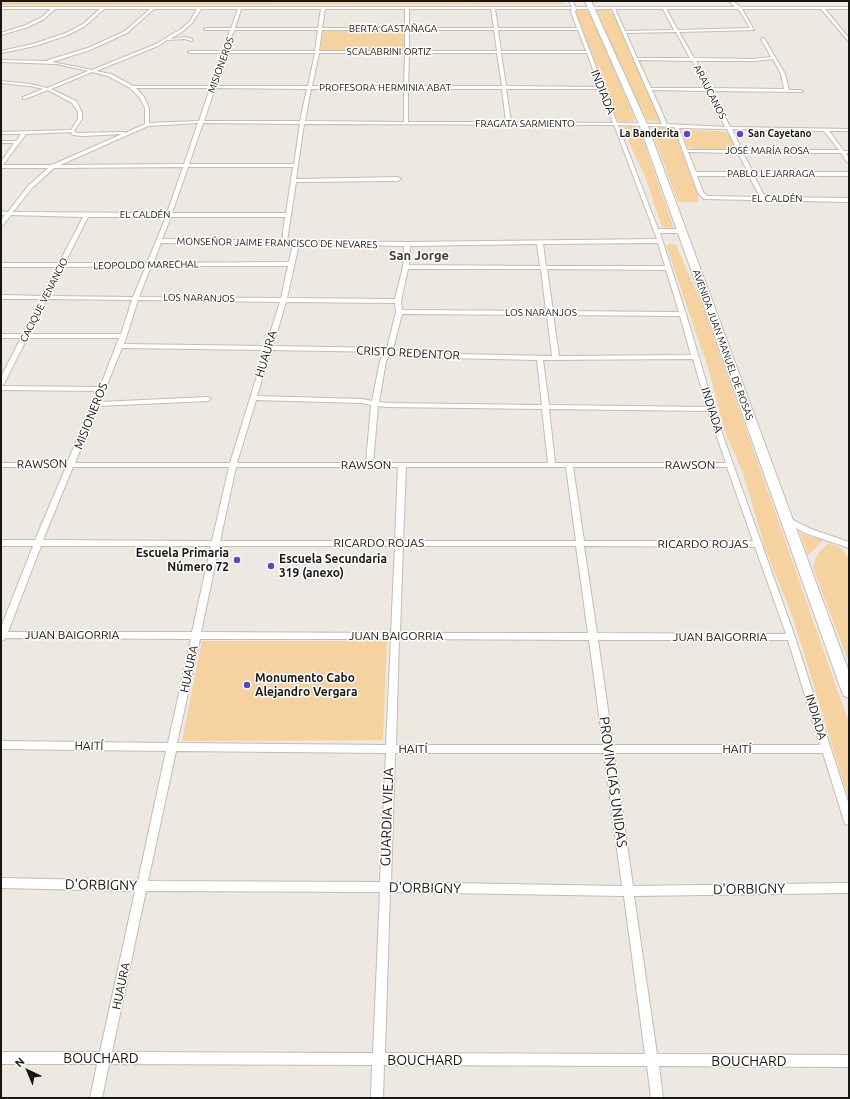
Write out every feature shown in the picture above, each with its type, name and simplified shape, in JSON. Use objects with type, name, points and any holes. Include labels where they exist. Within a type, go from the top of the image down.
[{"type":"main road","name":"AVENIDA JUAN MANUEL DE ROSAS","points":[[588,1],[643,124],[849,692]]},
{"type":"street","points":[[625,32],[677,32],[753,29],[743,12],[731,1]]},
{"type":"street","points":[[813,1],[849,41]]},
{"type":"street","points":[[607,8],[608,2]]},
{"type":"street","points":[[1,12],[3,8],[492,8],[573,5],[591,8],[849,8]]},
{"type":"street","name":"INDIADA","points":[[573,5],[573,12],[587,52],[660,241],[711,409],[791,637],[849,821]]},
{"type":"street","points":[[1,34],[31,24],[43,18],[54,8]]},
{"type":"street","points":[[4,53],[66,34],[84,25],[103,8]]},
{"type":"street","points":[[1,60],[43,62],[89,49],[126,32],[153,8]]},
{"type":"street","points":[[25,98],[138,54],[165,41],[191,22],[200,8]]},
{"type":"street","name":"MISIONEROS","points":[[1,636],[38,542],[120,346],[136,297],[170,215],[186,165],[198,135],[200,122],[235,28],[240,8]]},
{"type":"street","points":[[284,243],[302,124],[321,29],[323,8]]},
{"type":"street","points":[[406,124],[407,8]]},
{"type":"street","points":[[492,8],[509,124]]},
{"type":"street","points":[[613,8],[651,89],[665,125]]},
{"type":"street","name":"ARAUCANOS","points":[[664,8],[710,90],[741,151],[763,199]]},
{"type":"street","name":"BERTA GASTAÑAGA","points":[[206,29],[579,29]]},
{"type":"street","points":[[842,32],[849,32]]},
{"type":"street","points":[[165,41],[185,38],[191,40]]},
{"type":"street","points":[[763,38],[784,74],[787,91]]},
{"type":"street","name":"SCALABRINI ORTIZ","points":[[190,52],[587,52]]},
{"type":"street","points":[[1,224],[8,213],[30,187],[52,167],[89,149],[147,125],[147,108],[142,97],[132,87],[109,75],[4,53]]},
{"type":"street","points":[[1,60],[7,57],[4,53]]},
{"type":"street","points":[[636,59],[693,60],[774,58]]},
{"type":"street","points":[[1,82],[30,84],[48,89],[74,102],[80,112],[80,119],[72,131]]},
{"type":"street","name":"PROFESORA HERMINIA ABAT","points":[[132,87],[504,89],[601,88]]},
{"type":"street","points":[[651,89],[800,91]]},
{"type":"street","name":"FRAGATA SARMIENTO","points":[[147,125],[200,122],[302,124],[643,124],[728,128],[849,130]]},
{"type":"street","points":[[676,126],[694,174]]},
{"type":"street","points":[[826,130],[849,161]]},
{"type":"street","points":[[1,133],[72,131],[75,134],[82,135],[131,132]]},
{"type":"street","points":[[1,166],[24,133]]},
{"type":"street","points":[[1,142],[17,142]]},
{"type":"street","name":"JOSÉ MARÍA ROSA","points":[[685,151],[849,152]]},
{"type":"street","points":[[1,166],[296,165]]},
{"type":"street","name":"PABLO LEJARRAGA","points":[[694,174],[849,174]]},
{"type":"street","name":"EL CALDÉN","points":[[694,174],[701,193],[706,198],[849,200]]},
{"type":"street","points":[[294,181],[398,179]]},
{"type":"street","name":"EL CALDÉN","points":[[1,213],[86,215],[289,215]]},
{"type":"street","name":"CACIQUE VENANCIO","points":[[1,384],[86,215]]},
{"type":"street","points":[[656,231],[682,231]]},
{"type":"street","name":"MONSEÑOR JAIME FRANCISCO DE NEVARES","points":[[158,241],[296,244],[660,241]]},
{"type":"street","points":[[540,243],[556,358]]},
{"type":"street","name":"HUAURA","points":[[96,1098],[233,464],[284,299],[296,244]]},
{"type":"street","points":[[369,465],[375,403],[383,361],[390,350],[399,312],[398,301],[406,267],[407,244]]},
{"type":"street","name":"LEOPOLDO MARECHAL","points":[[1,265],[61,266],[291,264]]},
{"type":"street","points":[[406,267],[668,268]]},
{"type":"street","name":"LOS NARANJOS","points":[[1,297],[136,297],[398,301]]},
{"type":"street","name":"LOS NARANJOS","points":[[399,312],[683,314]]},
{"type":"street","points":[[1,336],[123,336]]},
{"type":"street","name":"CRISTO REDENTOR","points":[[120,346],[390,350],[407,355],[540,358],[696,357]]},
{"type":"street","points":[[540,358],[552,465]]},
{"type":"street","points":[[1,388],[101,389]]},
{"type":"street","points":[[253,398],[362,401],[386,405],[711,409]]},
{"type":"street","points":[[96,404],[208,399]]},
{"type":"street","name":"RAWSON","points":[[1,465],[731,465]]},
{"type":"street","name":"GUARDIA VIEJA","points":[[377,1098],[384,887],[396,636],[402,465]]},
{"type":"street","name":"PROVINCIAS UNIDAS","points":[[569,465],[657,1098]]},
{"type":"street","points":[[786,520],[808,531],[849,545]]},
{"type":"street","name":"RICARDO ROJAS","points":[[1,543],[399,543],[580,545],[758,544]]},
{"type":"street","name":"JUAN BAIGORRIA","points":[[1,636],[791,637]]},
{"type":"street","name":"HAITÍ","points":[[1,745],[390,749],[826,749]]},
{"type":"street","name":"D'ORBIGNY","points":[[1,883],[142,886],[384,887],[628,891],[849,888]]},
{"type":"street","name":"BOUCHARD","points":[[1,1058],[849,1060]]},
{"type":"shaded area","points":[[1,1],[563,1],[563,4],[1,5]]},
{"type":"shaded area","points":[[579,9],[588,11],[596,25],[635,119],[633,121],[622,122],[617,120],[575,11]]},
{"type":"shaded area","points":[[597,10],[609,10],[616,18],[661,121],[660,122],[647,120],[613,51]]},
{"type":"shaded area","points":[[324,29],[404,29],[404,50],[319,51]]},
{"type":"shaded area","points":[[635,126],[640,130],[673,226],[670,228],[662,227],[645,176],[631,147],[624,127]]},
{"type":"shaded area","points":[[660,127],[674,130],[698,194],[698,202],[678,202],[652,132],[656,128]]},
{"type":"shaded area","points":[[681,131],[722,131],[728,133],[736,148],[693,149],[687,147]]},
{"type":"shaded area","points":[[666,245],[676,245],[704,309],[849,723],[849,800],[793,618],[765,548],[742,470],[726,435],[708,368]]},
{"type":"shaded area","points":[[800,533],[814,538],[824,539],[808,556]]},
{"type":"shaded area","points":[[829,543],[841,548],[849,559],[849,663],[813,568],[815,559],[820,551]]},
{"type":"shaded area","points":[[202,641],[387,641],[383,740],[182,741]]},
{"type":"place","name":"La Banderita","points":[[687,134]]},
{"type":"place","name":"San Cayetano","points":[[740,134]]},
{"type":"place","name":"Escuela Primaria Número 72","points":[[237,560]]},
{"type":"place","name":"Escuela Secundaria 319 (anexo)","points":[[271,566]]},
{"type":"place","name":"Monumento Cabo Alejandro Vergara","points":[[247,685]]},
{"type":"district","name":"San Jorge","points":[[419,256]]}]
